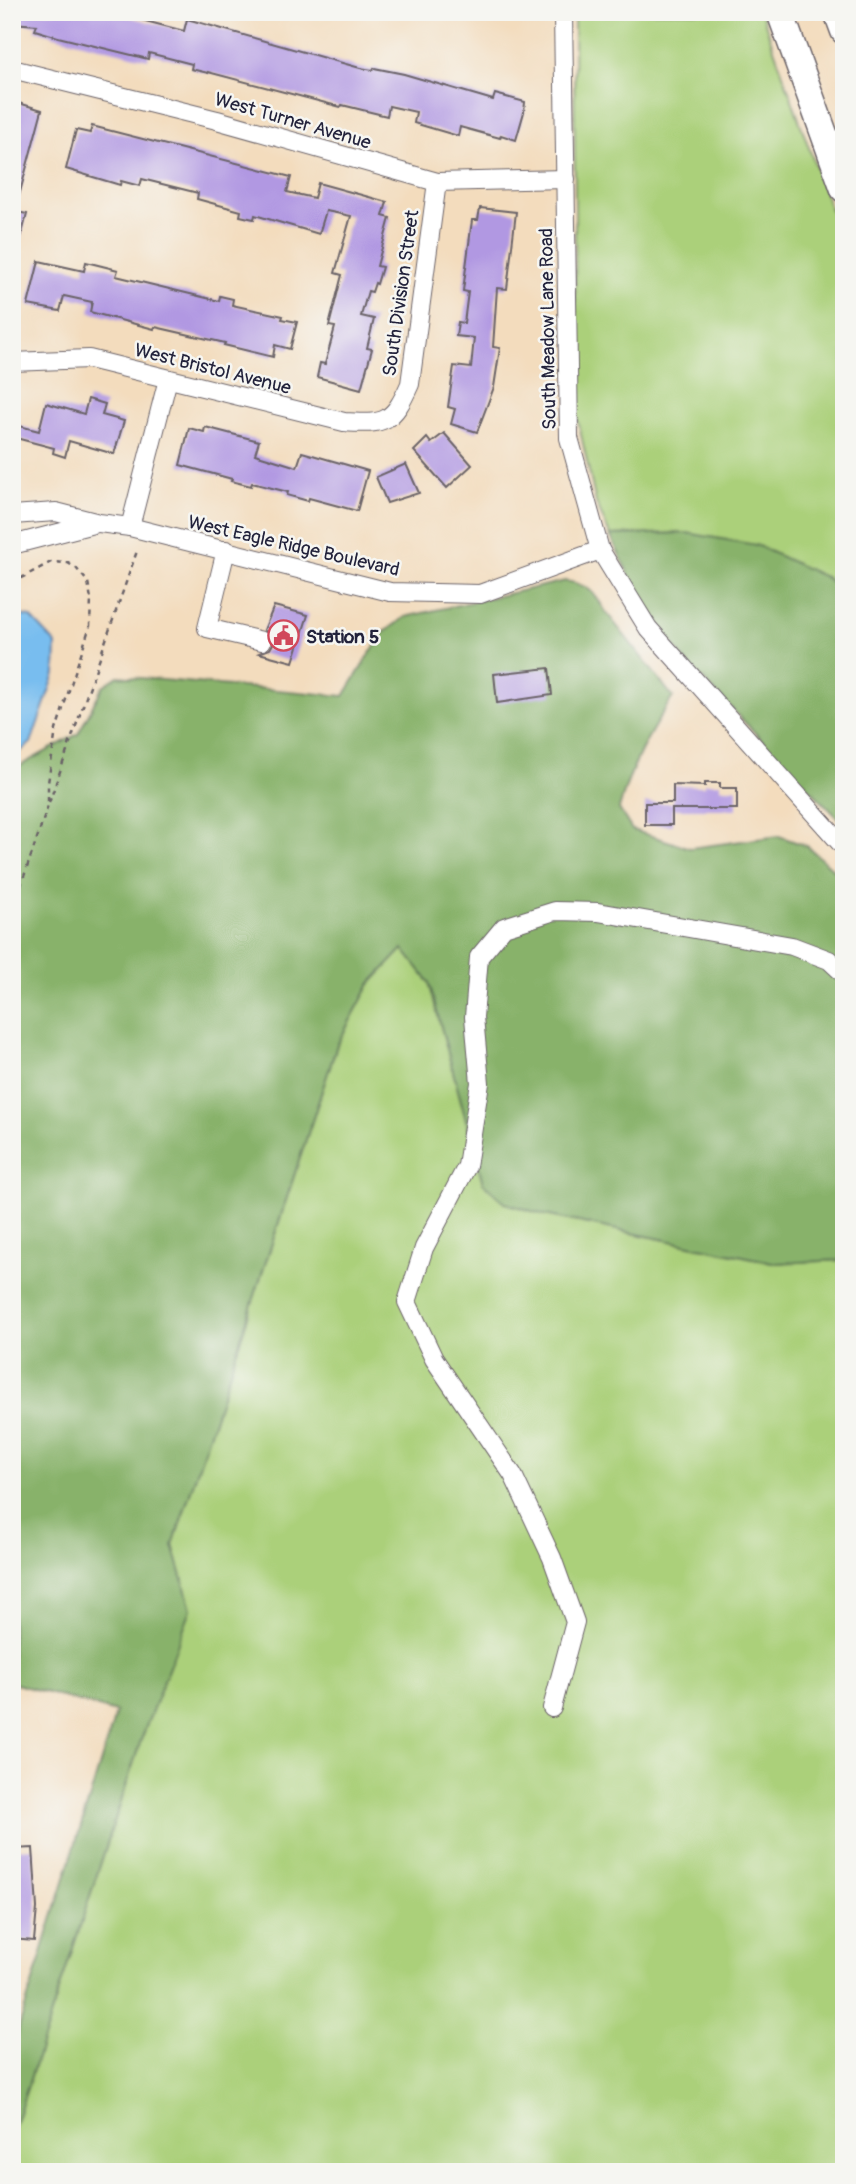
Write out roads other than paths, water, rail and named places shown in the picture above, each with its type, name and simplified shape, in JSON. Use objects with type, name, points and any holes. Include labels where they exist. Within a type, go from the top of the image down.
[{"type":"highway","points":[[780,12],[844,189]]},
{"type":"highway","points":[[837,12],[844,31]]},
{"type":"street","name":"South Meadow Lane Road","points":[[562,12],[569,438],[600,550],[649,628],[844,847]]},
{"type":"street","name":"West Turner Avenue","points":[[12,69],[217,120],[437,182],[566,179]]},
{"type":"street","name":"South Division Street","points":[[399,409],[410,384],[437,182]]},
{"type":"street","name":"West Bristol Avenue","points":[[12,362],[89,359],[344,422],[376,424],[399,409]]},
{"type":"street","points":[[130,527],[168,379]]},
{"type":"street","name":"West Eagle Ridge Boulevard","points":[[12,514],[56,512],[99,523],[130,527],[390,592],[480,594],[600,550]]},
{"type":"street","name":"West Eagle Ridge Boulevard","points":[[12,545],[99,523]]},
{"type":"street","points":[[226,550],[207,628],[262,641]]},
{"type":"street","points":[[552,1708],[575,1622],[552,1558],[513,1475],[434,1359],[407,1302],[424,1248],[467,1166],[480,1083],[474,1017],[479,957],[504,927],[555,911],[598,912],[792,946],[829,960],[844,974]]},
{"type":"water","points":[[12,614],[31,617],[56,644],[55,674],[31,743],[12,758]]},
{"type":"place","name":"Station 5","points":[[283,636]]}]
